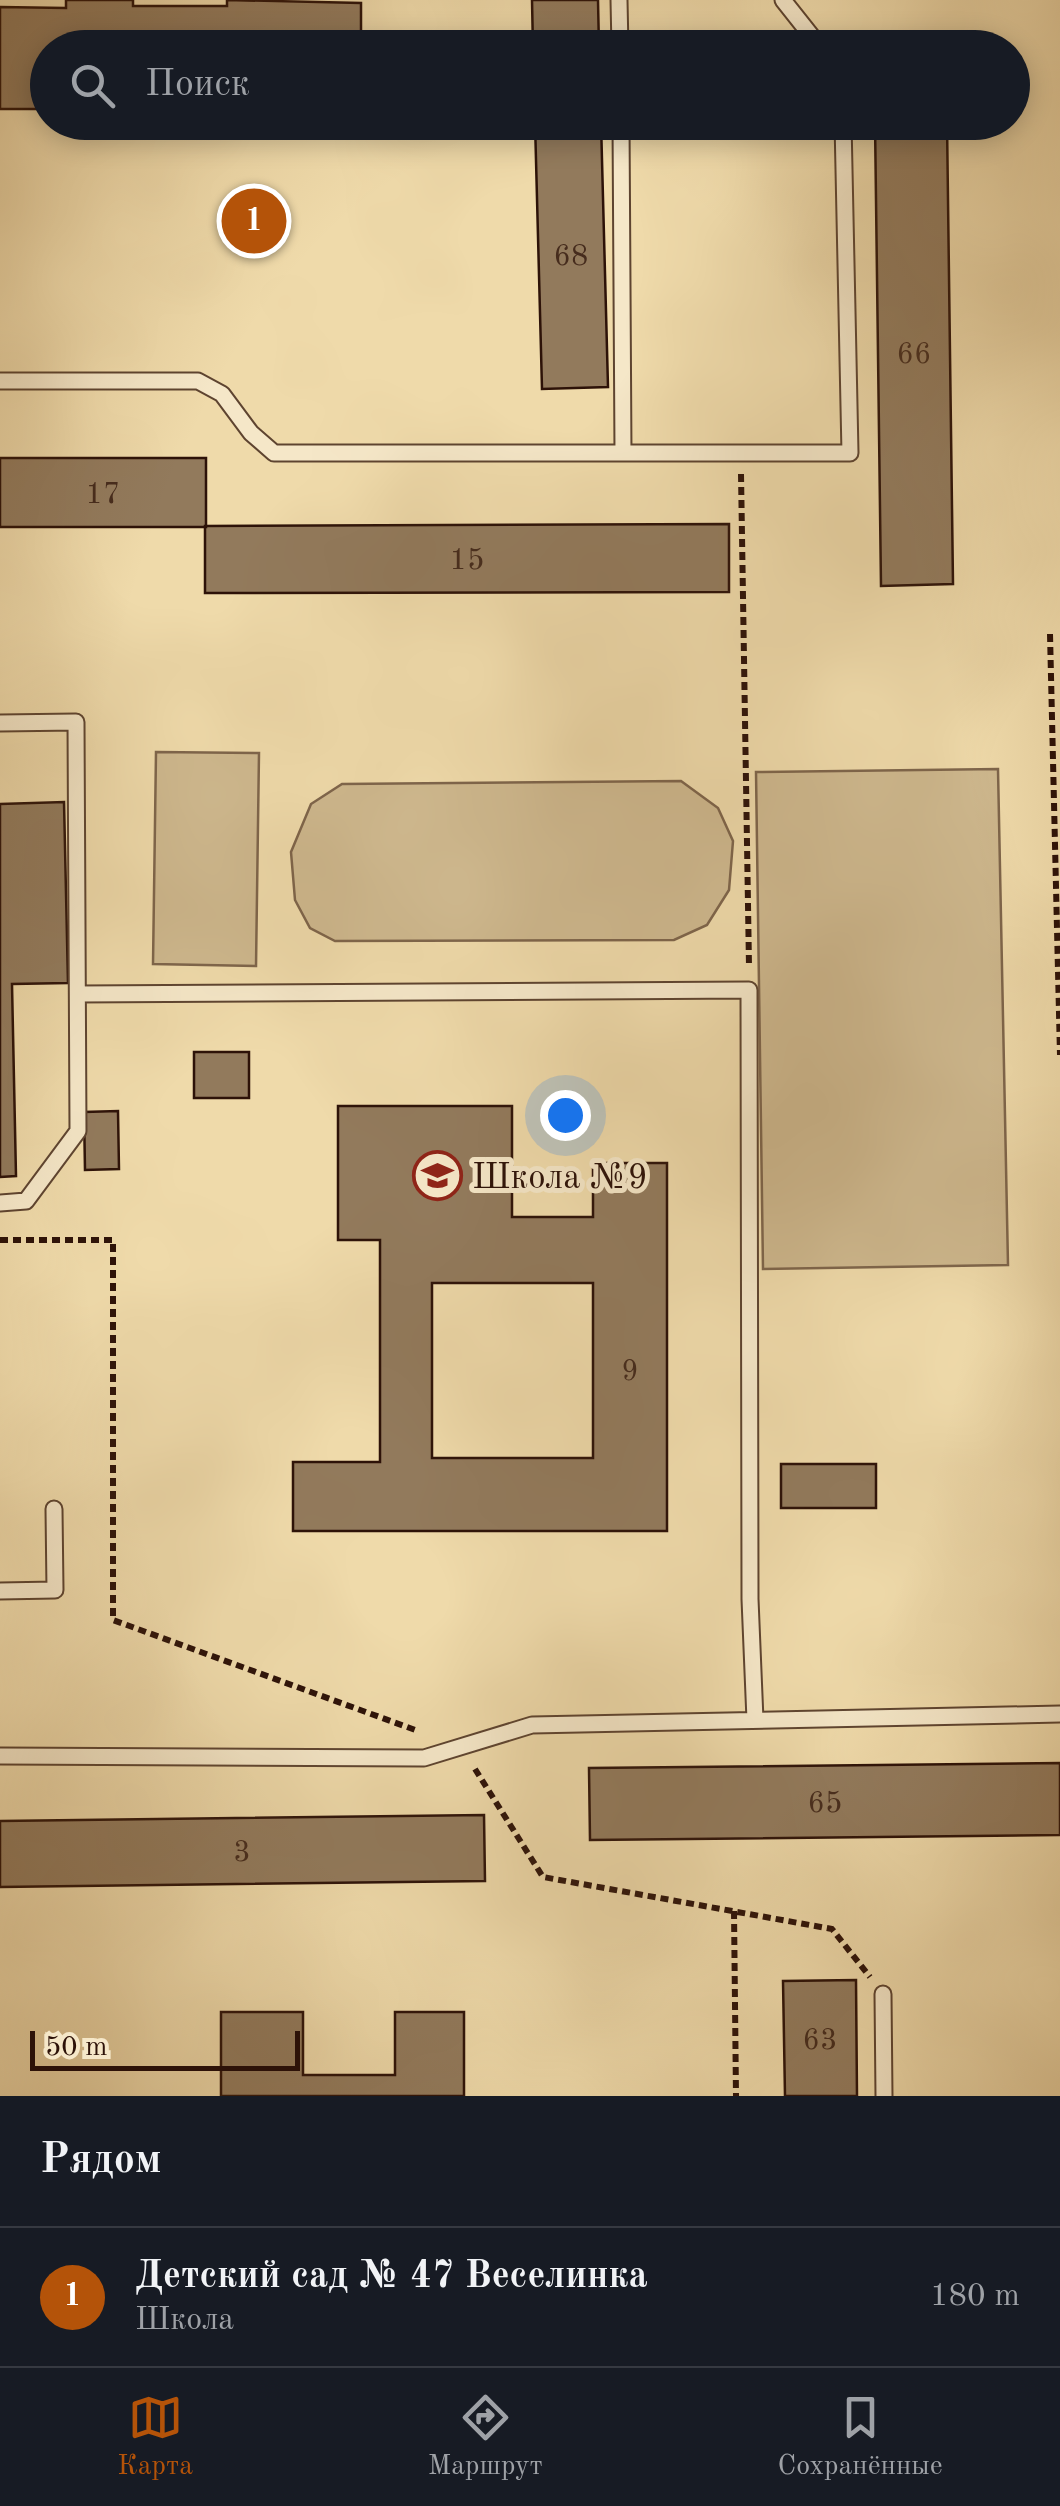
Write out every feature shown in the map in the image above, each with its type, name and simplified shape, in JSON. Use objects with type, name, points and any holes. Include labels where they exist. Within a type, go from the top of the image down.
[{"type":"lane","points":[[620,0],[620,30]]},
{"type":"lane","points":[[783,0],[807,30]]},
{"type":"lane","points":[[620,140],[623,452]]},
{"type":"lane","points":[[0,381],[198,381],[222,394],[251,434],[274,452],[850,452],[843,140]]},
{"type":"lane","points":[[0,723],[76,722],[78,994],[78,1132],[26,1201],[0,1203]]},
{"type":"lane","points":[[78,994],[749,990],[750,1599],[756,1720]]},
{"type":"lane","points":[[0,1591],[55,1590],[54,1510]]},
{"type":"lane","points":[[0,1756],[424,1758],[532,1725],[1060,1714]]},
{"type":"lane","points":[[882,1994],[884,2096]]},
{"type":"path","points":[[741,452],[749,990]]},
{"type":"path","points":[[1050,634],[1060,1056]]},
{"type":"path","points":[[0,1240],[112,1240],[113,1620],[462,1747],[543,1878],[832,1929],[882,1994]]},
{"type":"path","points":[[734,1911],[736,2096]]},
{"type":"shaded area","points":[[156,752],[259,753],[256,966],[153,964]]},
{"type":"shaded area","points":[[998,769],[1008,1265],[763,1269],[756,772]]},
{"type":"shaded area","points":[[681,781],[718,808],[733,841],[729,890],[707,925],[674,940],[335,941],[310,928],[295,900],[291,852],[311,804],[342,784]]},
{"type":"building","points":[[66,0],[133,0],[133,6],[227,6],[227,0],[361,3],[361,30],[30,30],[30,109],[0,109],[0,7],[66,8]]},
{"type":"building","points":[[532,0],[598,0],[599,30],[533,30]]},
{"type":"building","points":[[535,140],[601,140],[608,387],[542,389]]},
{"type":"building","points":[[875,140],[947,140],[953,584],[881,586]]},
{"type":"building","points":[[0,458],[206,458],[206,527],[0,527]]},
{"type":"building","points":[[729,524],[729,592],[205,593],[205,526]]},
{"type":"building","points":[[64,802],[68,983],[12,984],[16,1176],[0,1177],[0,804]]},
{"type":"building","points":[[194,1052],[249,1052],[249,1098],[194,1098]]},
{"type":"building","points":[[338,1106],[512,1106],[512,1217],[593,1217],[593,1163],[667,1163],[667,1531],[293,1531],[293,1462],[380,1462],[380,1240],[338,1240]],"holes":[[[432,1283],[593,1283],[593,1458],[432,1458]]]},
{"type":"building","points":[[118,1111],[119,1169],[85,1170],[84,1112]]},
{"type":"building","points":[[781,1464],[876,1464],[876,1508],[781,1508]]},
{"type":"building","points":[[1060,1763],[1060,1835],[590,1840],[589,1768]]},
{"type":"building","points":[[484,1815],[485,1881],[0,1887],[0,1821]]},
{"type":"building","points":[[856,1980],[857,2096],[785,2096],[783,1981]]},
{"type":"building","points":[[221,2012],[303,2012],[303,2075],[395,2075],[395,2012],[464,2012],[464,2096],[221,2096]]},
{"type":"place","name":"Детский сад № 47 Веселинка","points":[[254,221]]},
{"type":"place","name":"Школа №9","points":[[437,1176]]}]
